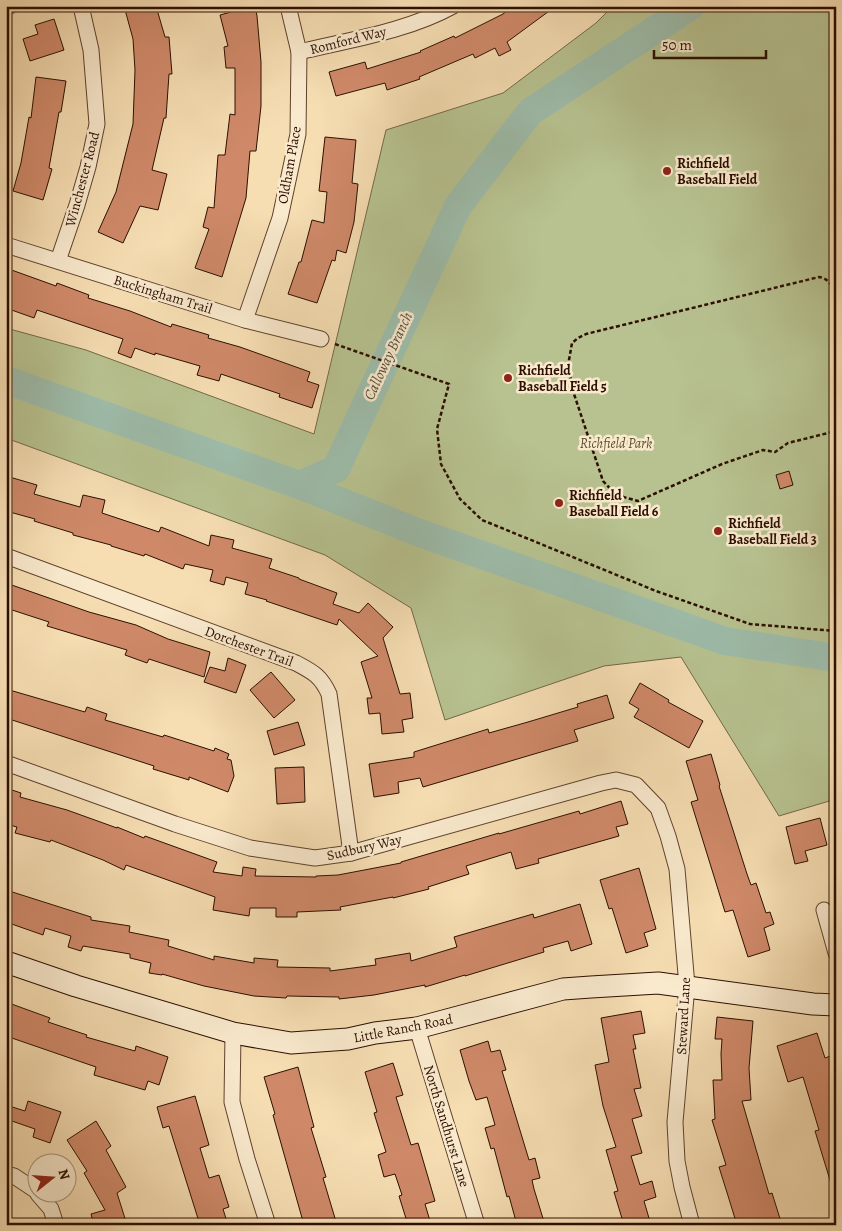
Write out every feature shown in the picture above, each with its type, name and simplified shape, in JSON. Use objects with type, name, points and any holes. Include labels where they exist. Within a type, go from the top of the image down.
[{"type":"street","points":[[6,7],[10,6]]},
{"type":"street","name":"Winchester Road","points":[[58,261],[77,205],[97,124],[92,50],[81,6]]},
{"type":"street","name":"Oldham Place","points":[[245,320],[280,218],[298,134],[299,52],[288,6]]},
{"type":"street","name":"Romford Way","points":[[299,52],[396,28],[421,20],[453,6]]},
{"type":"street","name":"Buckingham Trail","points":[[6,245],[245,320],[321,339]]},
{"type":"street","name":"Dorchester Trail","points":[[6,556],[296,663],[323,680],[329,694],[351,853]]},
{"type":"street","name":"Sudbury Way","points":[[6,763],[250,848],[315,858],[351,853],[616,780],[636,785],[658,808]]},
{"type":"street","name":"Steward Lane","points":[[658,808],[676,869],[687,986],[675,1122],[677,1161],[692,1225]]},
{"type":"street","points":[[824,910],[836,953]]},
{"type":"street","name":"Little Ranch Road","points":[[6,962],[76,986],[233,1033],[291,1043],[348,1039],[376,1033],[418,1028],[563,990],[658,983],[813,1004],[836,1005]]},
{"type":"street","name":"North Sandhurst Lane","points":[[418,1028],[477,1225]]},
{"type":"street","points":[[233,1033],[232,1102],[247,1159],[268,1225]]},
{"type":"street","points":[[6,1174],[14,1176],[28,1186]]},
{"type":"street","points":[[47,1204],[51,1209],[56,1225]]},
{"type":"path","points":[[836,298],[830,282],[819,277],[586,334],[572,344],[569,360],[571,385],[603,480],[616,495],[638,501],[722,464],[763,450],[775,452],[788,443],[836,431]]},
{"type":"path","points":[[321,339],[449,384],[437,429],[441,464],[460,499],[482,520],[656,591],[750,624],[836,631]]},
{"type":"green space","name":"Richfield Park","points":[[613,6],[836,6],[836,799],[779,816],[681,657],[604,666],[445,720],[411,608],[325,555],[6,438],[6,328],[86,350],[314,434],[386,130],[503,93],[596,23]]},
{"type":"building","points":[[124,6],[156,6],[165,37],[169,37],[172,74],[169,74],[166,118],[164,118],[152,170],[167,174],[158,210],[140,206],[123,243],[98,232],[116,192],[133,124],[135,70],[133,39]]},
{"type":"building","points":[[230,6],[255,6],[261,62],[261,106],[256,151],[250,151],[246,198],[222,277],[195,268],[209,229],[203,227],[208,207],[214,208],[218,155],[225,155],[230,114],[235,115],[235,68],[226,68],[224,47],[228,46],[220,15],[231,12]]},
{"type":"building","points":[[513,6],[556,6],[507,42],[511,50],[499,56],[495,48],[475,58],[473,54],[419,77],[420,79],[387,90],[385,83],[336,96],[329,72],[365,62],[367,69],[421,52],[454,36],[455,38],[503,14]]},
{"type":"building","points":[[54,19],[64,50],[30,61],[23,39],[38,34],[35,25]]},
{"type":"building","points":[[36,77],[66,81],[49,168],[52,169],[43,200],[13,191],[21,163],[29,117],[31,118]]},
{"type":"building","points":[[325,137],[356,140],[352,183],[358,184],[354,222],[346,253],[337,250],[335,261],[332,260],[317,303],[288,294],[299,262],[301,262],[312,220],[324,223],[327,192],[319,191]]},
{"type":"building","points":[[6,268],[56,286],[57,283],[89,295],[88,298],[130,311],[171,327],[172,324],[209,335],[208,338],[240,347],[310,372],[307,381],[319,385],[312,408],[279,397],[280,394],[221,374],[219,381],[197,375],[200,366],[155,353],[155,355],[135,348],[131,358],[118,353],[123,339],[37,310],[34,318],[6,308]]},
{"type":"building","points":[[789,471],[793,485],[780,489],[776,475]]},
{"type":"building","points":[[6,476],[37,485],[34,494],[80,507],[83,495],[105,500],[102,513],[159,532],[161,527],[209,546],[211,535],[234,540],[232,548],[272,559],[269,568],[337,593],[333,604],[359,613],[368,603],[393,627],[383,638],[400,694],[410,693],[413,718],[402,720],[404,732],[382,734],[380,713],[369,714],[367,698],[372,698],[361,662],[378,656],[339,619],[337,625],[245,594],[248,583],[226,577],[224,585],[210,581],[213,570],[185,564],[183,569],[145,554],[144,556],[73,535],[73,533],[34,521],[35,519],[6,511]]},
{"type":"building","points":[[6,583],[89,612],[136,625],[168,639],[210,652],[204,677],[149,659],[147,663],[125,655],[127,650],[47,626],[49,622],[6,608]]},
{"type":"building","points":[[228,658],[246,665],[236,693],[204,682],[210,667],[225,671]]},
{"type":"building","points":[[271,672],[295,700],[274,718],[250,690]]},
{"type":"building","points":[[640,683],[669,700],[668,702],[703,721],[689,748],[634,717],[639,709],[629,703]]},
{"type":"building","points":[[6,689],[85,712],[87,707],[107,714],[105,720],[163,737],[164,735],[214,751],[215,748],[229,754],[227,759],[231,760],[234,776],[228,792],[189,777],[189,780],[153,769],[154,766],[6,718]]},
{"type":"building","points":[[607,695],[614,718],[574,730],[578,741],[423,787],[420,778],[398,782],[399,793],[374,797],[369,764],[414,757],[414,752],[488,729],[489,733],[528,722],[578,707],[577,704]]},
{"type":"building","points":[[298,722],[305,745],[274,755],[267,731]]},
{"type":"building","points":[[711,754],[719,786],[751,885],[756,883],[766,913],[770,912],[774,924],[764,928],[770,950],[748,957],[733,910],[725,912],[691,802],[698,800],[686,761]]},
{"type":"building","points":[[304,767],[305,802],[277,804],[275,768]]},
{"type":"building","points":[[6,788],[21,793],[20,797],[67,810],[217,862],[213,872],[242,876],[243,867],[256,869],[255,876],[316,877],[338,875],[401,863],[499,833],[579,811],[580,814],[621,801],[628,824],[616,827],[619,836],[538,859],[539,863],[516,869],[511,852],[466,866],[469,874],[428,887],[429,889],[393,898],[340,907],[341,910],[297,912],[297,917],[276,917],[276,908],[250,908],[249,916],[213,910],[215,897],[126,865],[124,870],[51,840],[50,842],[15,833],[17,827],[6,824]]},
{"type":"building","points":[[820,818],[827,845],[805,851],[808,861],[795,864],[786,827]]},
{"type":"building","points":[[639,868],[656,929],[644,933],[648,946],[626,953],[612,908],[609,909],[600,880]]},
{"type":"building","points":[[6,890],[91,917],[91,920],[130,926],[129,932],[169,940],[168,946],[214,960],[214,956],[254,963],[254,958],[278,960],[277,967],[330,968],[330,971],[376,965],[375,959],[410,953],[411,961],[457,947],[454,937],[533,914],[534,918],[580,904],[592,944],[571,951],[568,941],[543,948],[544,952],[465,976],[425,987],[425,985],[374,995],[339,999],[339,997],[287,996],[286,998],[254,996],[204,986],[162,974],[149,973],[151,963],[130,958],[130,954],[83,946],[81,951],[68,947],[71,936],[45,928],[43,935],[6,922]]},
{"type":"building","points":[[6,1002],[50,1018],[48,1022],[87,1035],[86,1037],[135,1051],[136,1046],[168,1057],[159,1085],[148,1081],[145,1090],[94,1075],[96,1067],[6,1036]]},
{"type":"building","points":[[641,1011],[645,1033],[633,1035],[636,1049],[633,1049],[641,1088],[634,1089],[642,1116],[632,1119],[642,1153],[631,1156],[640,1185],[652,1181],[656,1197],[644,1201],[651,1225],[624,1225],[614,1192],[618,1191],[606,1150],[616,1147],[603,1106],[595,1065],[609,1062],[601,1018]]},
{"type":"building","points":[[717,1017],[753,1021],[749,1068],[751,1100],[742,1101],[769,1194],[772,1193],[782,1225],[737,1225],[719,1167],[726,1165],[712,1120],[715,1119],[713,1080],[722,1080],[722,1039],[715,1039]]},
{"type":"building","points":[[817,1033],[825,1058],[836,1054],[836,1190],[833,1190],[815,1131],[819,1130],[803,1077],[788,1082],[777,1046]]},
{"type":"building","points":[[488,1041],[491,1052],[500,1050],[506,1070],[502,1071],[529,1160],[535,1158],[540,1178],[532,1180],[545,1225],[517,1225],[509,1196],[507,1197],[494,1148],[491,1149],[485,1128],[495,1125],[487,1097],[476,1100],[469,1081],[460,1050]]},
{"type":"building","points":[[393,1063],[403,1095],[396,1097],[411,1145],[418,1143],[435,1201],[425,1204],[430,1221],[419,1225],[408,1225],[399,1196],[402,1195],[395,1174],[384,1177],[378,1155],[386,1152],[374,1113],[377,1112],[365,1072]]},
{"type":"building","points":[[298,1067],[314,1127],[311,1128],[326,1177],[323,1178],[337,1225],[304,1225],[273,1115],[275,1114],[264,1077]]},
{"type":"building","points":[[195,1096],[209,1145],[200,1148],[209,1178],[219,1175],[229,1207],[223,1209],[228,1225],[200,1225],[169,1126],[163,1128],[157,1107]]},
{"type":"building","points":[[28,1101],[61,1112],[50,1143],[33,1137],[35,1129],[6,1119],[6,1105],[25,1111]]},
{"type":"building","points":[[96,1121],[111,1146],[106,1150],[126,1187],[117,1193],[127,1225],[94,1225],[91,1214],[105,1210],[84,1173],[87,1171],[78,1154],[76,1154],[67,1140]]},
{"type":"waterway","name":"Calloway Branch","points":[[299,485],[336,469],[458,206],[530,112],[691,6]]},
{"type":"waterway","points":[[6,380],[299,485],[420,533],[725,641],[836,658]]},
{"type":"place","name":"Richfield Baseball Field","points":[[667,171]]},
{"type":"place","name":"Richfield Baseball Field 5","points":[[508,378]]},
{"type":"place","name":"Richfield Baseball Field 6","points":[[559,503]]},
{"type":"place","name":"Richfield Baseball Field 3","points":[[718,531]]}]
